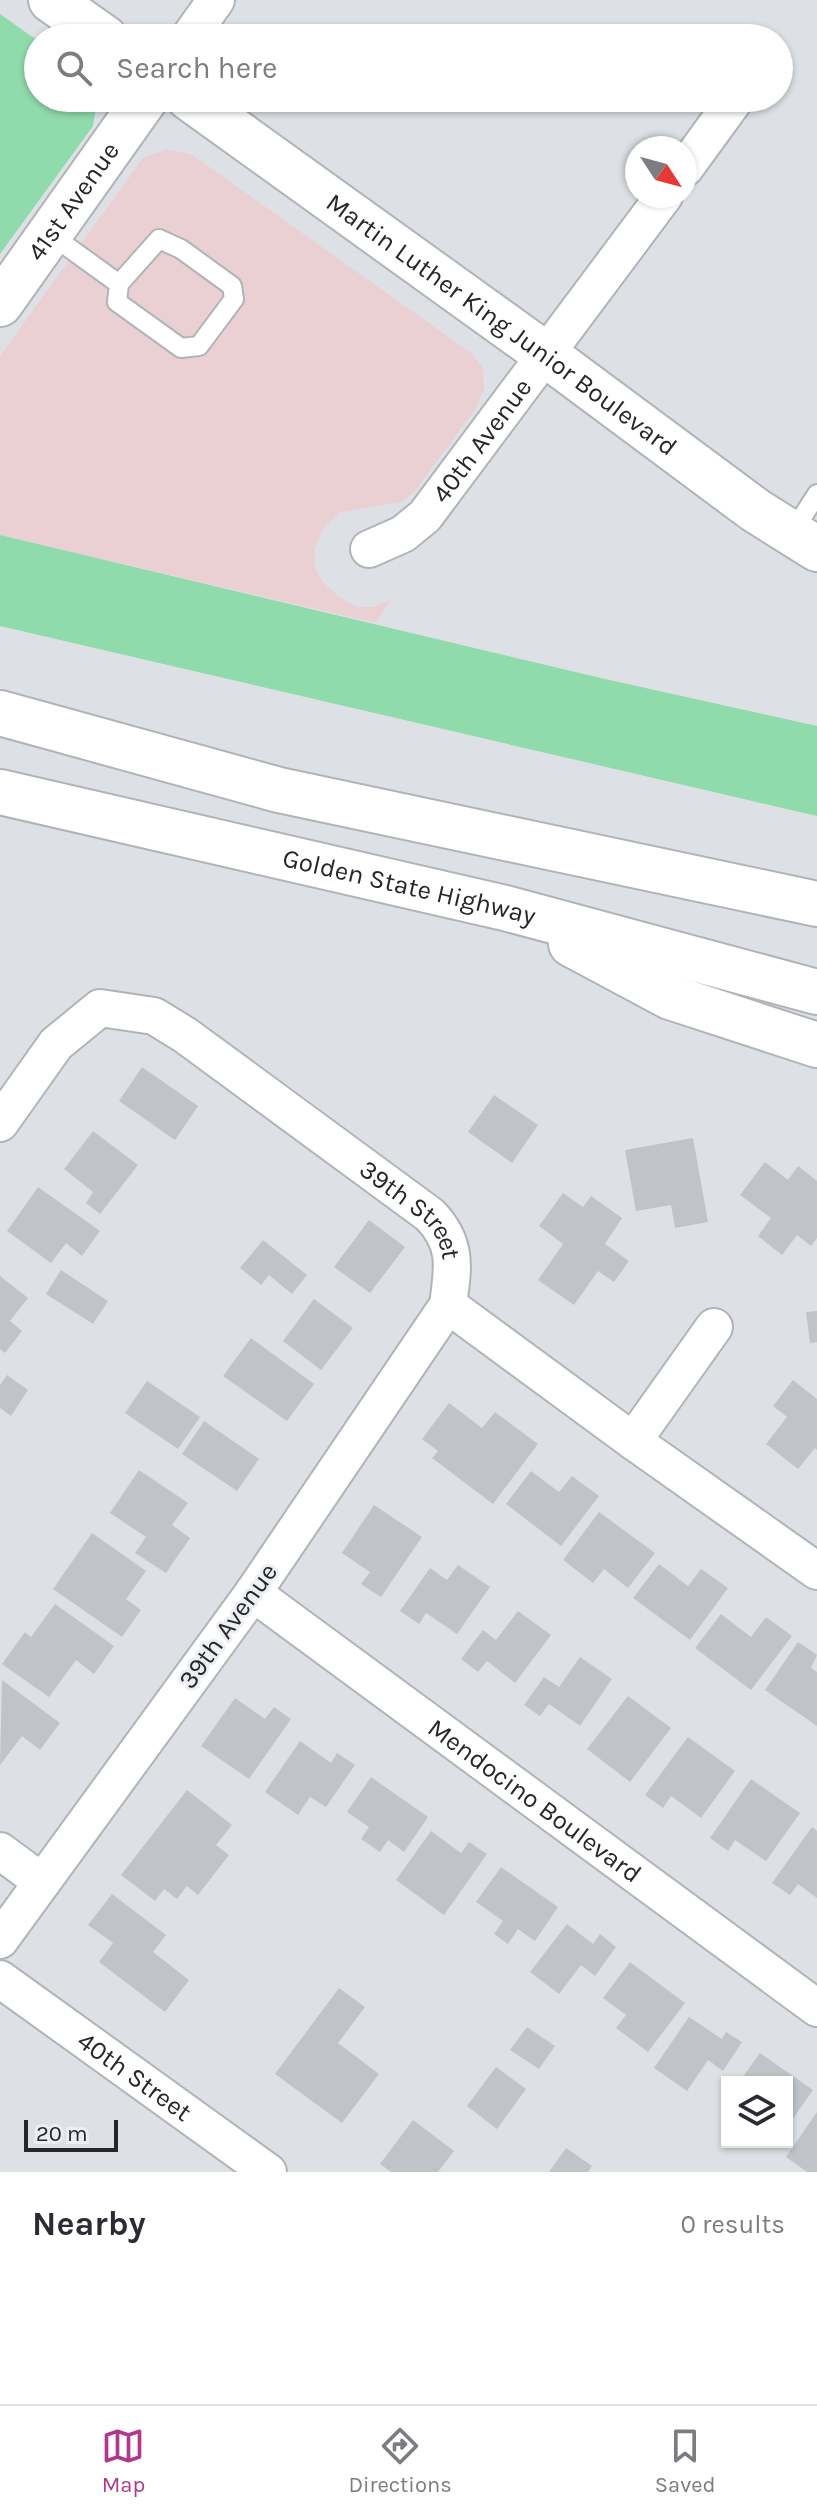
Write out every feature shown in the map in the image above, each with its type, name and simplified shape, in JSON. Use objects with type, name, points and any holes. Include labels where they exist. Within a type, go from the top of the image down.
[{"type":"main road","points":[[51,0],[85,24]]},
{"type":"main road","name":"41st Avenue","points":[[0,304],[136,112]]},
{"type":"main road","name":"Martin Luther King Junior Boulevard","points":[[208,112],[545,354],[755,510],[804,541]]},
{"type":"main road","points":[[0,713],[279,790],[817,904]]},
{"type":"main road","name":"Golden State Highway","points":[[0,792],[505,908],[817,992]]},
{"type":"main road","points":[[505,908],[670,997],[817,1045]]},
{"type":"street","points":[[199,24],[216,0]]},
{"type":"street","points":[[697,152],[726,112]]},
{"type":"street","name":"40th Avenue","points":[[369,549],[403,534],[425,516],[655,208]]},
{"type":"street","name":"39th Street","points":[[0,1123],[56,1044],[100,1008],[154,1016],[185,1035],[430,1215],[441,1227],[451,1249],[448,1305],[817,1571]]},
{"type":"street","name":"39th Avenue","points":[[0,1940],[253,1593],[448,1305]]},
{"type":"street","points":[[633,1441],[714,1327]]},
{"type":"street","name":"Mendocino Boulevard","points":[[253,1593],[817,2008]]},
{"type":"street","points":[[0,1851],[42,1882]]},
{"type":"street","name":"40th Street","points":[[0,1979],[268,2172]]},
{"type":"lane","points":[[50,234],[119,284]]},
{"type":"lane","points":[[159,239],[181,249],[232,286],[234,299],[199,346],[181,348],[117,302],[119,284],[159,239]]},
{"type":"lane","points":[[804,541],[817,494]]},
{"type":"shaded area","points":[[167,149],[191,154],[471,353],[483,368],[484,389],[476,408],[414,492],[402,502],[341,512],[324,527],[315,548],[315,568],[323,582],[338,596],[357,607],[374,607],[391,599],[376,623],[0,535],[0,356],[143,158]]},
{"type":"green space","points":[[0,14],[24,31],[24,112],[95,112],[93,126],[0,254]]},
{"type":"green space","points":[[0,535],[605,679],[817,726],[817,816],[0,626]]},
{"type":"building","points":[[142,1067],[198,1106],[175,1140],[119,1101]]},
{"type":"building","points":[[494,1095],[538,1125],[512,1163],[468,1132]]},
{"type":"building","points":[[93,1131],[138,1165],[100,1214],[86,1203],[93,1192],[64,1169]]},
{"type":"building","points":[[693,1138],[708,1222],[675,1228],[671,1205],[636,1211],[625,1150]]},
{"type":"building","points":[[765,1162],[788,1180],[798,1166],[817,1181],[817,1238],[811,1246],[797,1235],[782,1255],[758,1236],[771,1218],[740,1195]]},
{"type":"building","points":[[38,1187],[100,1231],[82,1256],[66,1243],[51,1263],[7,1231]]},
{"type":"building","points":[[563,1193],[583,1207],[591,1196],[622,1218],[605,1244],[629,1261],[614,1282],[598,1271],[574,1305],[538,1280],[563,1244],[539,1226]]},
{"type":"building","points":[[369,1220],[405,1247],[370,1293],[334,1267]]},
{"type":"building","points":[[263,1240],[307,1275],[292,1294],[269,1275],[261,1285],[240,1268]]},
{"type":"building","points":[[61,1270],[108,1301],[93,1324],[46,1294]]},
{"type":"building","points":[[0,1276],[28,1298],[10,1321],[22,1331],[5,1353],[0,1349]]},
{"type":"building","points":[[314,1299],[353,1328],[321,1370],[283,1341]]},
{"type":"building","points":[[817,1311],[817,1342],[810,1343],[806,1312]]},
{"type":"building","points":[[251,1338],[314,1384],[287,1421],[223,1376]]},
{"type":"building","points":[[7,1375],[28,1390],[11,1416],[0,1408],[0,1385]]},
{"type":"building","points":[[793,1380],[817,1399],[817,1450],[815,1448],[798,1469],[766,1444],[787,1417],[773,1406]]},
{"type":"building","points":[[147,1381],[200,1417],[178,1449],[125,1413]]},
{"type":"building","points":[[449,1403],[482,1428],[495,1412],[538,1444],[493,1504],[432,1458],[438,1451],[422,1439]]},
{"type":"building","points":[[204,1421],[259,1459],[237,1491],[182,1454]]},
{"type":"building","points":[[139,1470],[188,1503],[172,1525],[190,1538],[166,1573],[135,1553],[146,1537],[110,1513]]},
{"type":"building","points":[[531,1471],[559,1492],[572,1476],[599,1496],[561,1546],[506,1504]]},
{"type":"building","points":[[374,1505],[422,1537],[381,1597],[361,1584],[370,1572],[342,1553]]},
{"type":"building","points":[[599,1512],[655,1553],[628,1588],[604,1569],[593,1583],[563,1560]]},
{"type":"building","points":[[92,1533],[146,1571],[126,1599],[141,1610],[122,1637],[53,1589]]},
{"type":"building","points":[[659,1564],[688,1586],[701,1569],[728,1588],[690,1640],[633,1598]]},
{"type":"building","points":[[458,1565],[490,1587],[457,1634],[426,1613],[419,1624],[400,1611],[430,1568],[447,1580]]},
{"type":"building","points":[[55,1604],[114,1646],[94,1674],[76,1660],[49,1697],[2,1664],[25,1632],[31,1637]]},
{"type":"building","points":[[518,1611],[551,1635],[515,1683],[487,1661],[478,1672],[461,1659],[483,1630],[496,1640]]},
{"type":"building","points":[[721,1614],[751,1637],[766,1617],[792,1636],[751,1690],[695,1648]]},
{"type":"building","points":[[798,1642],[817,1655],[811,1668],[817,1672],[817,1726],[765,1690]]},
{"type":"building","points":[[580,1657],[612,1679],[580,1726],[549,1704],[540,1716],[524,1705],[544,1677],[559,1687]]},
{"type":"building","points":[[2,1680],[60,1723],[40,1750],[22,1736],[0,1765]]},
{"type":"building","points":[[628,1696],[671,1728],[630,1782],[587,1749]]},
{"type":"building","points":[[235,1698],[265,1719],[274,1707],[291,1719],[249,1779],[201,1746]]},
{"type":"building","points":[[688,1737],[735,1771],[701,1818],[671,1796],[663,1808],[645,1795]]},
{"type":"building","points":[[300,1741],[331,1763],[337,1753],[355,1765],[326,1807],[310,1797],[298,1815],[265,1792]]},
{"type":"building","points":[[371,1777],[428,1817],[404,1852],[388,1840],[380,1852],[361,1839],[369,1827],[347,1812]]},
{"type":"building","points":[[751,1779],[800,1813],[766,1861],[735,1840],[728,1851],[710,1838]]},
{"type":"building","points":[[187,1790],[232,1825],[216,1845],[229,1855],[198,1895],[187,1886],[177,1899],[164,1889],[155,1901],[121,1875]]},
{"type":"building","points":[[812,1827],[817,1831],[817,1898],[798,1884],[790,1895],[772,1883]]},
{"type":"building","points":[[431,1831],[461,1853],[469,1842],[487,1854],[444,1915],[396,1880]]},
{"type":"building","points":[[501,1867],[558,1907],[535,1941],[518,1929],[508,1944],[494,1934],[503,1921],[476,1902]]},
{"type":"building","points":[[112,1894],[166,1935],[153,1952],[189,1980],[165,2012],[99,1962],[113,1943],[88,1925]]},
{"type":"building","points":[[567,1924],[593,1944],[600,1934],[616,1947],[595,1976],[581,1965],[559,1994],[530,1972]]},
{"type":"building","points":[[630,1962],[685,2003],[648,2052],[616,2028],[626,2015],[603,1998]]},
{"type":"building","points":[[339,1988],[365,2007],[338,2043],[379,2074],[342,2123],[275,2074]]},
{"type":"building","points":[[689,2017],[722,2039],[726,2032],[742,2042],[723,2071],[708,2060],[687,2091],[654,2068]]},
{"type":"building","points":[[527,2027],[555,2046],[539,2069],[510,2050]]},
{"type":"building","points":[[760,2053],[793,2076],[743,2076]]},
{"type":"building","points":[[496,2067],[526,2089],[497,2129],[467,2106]]},
{"type":"building","points":[[793,2076],[813,2090],[793,2118]]},
{"type":"building","points":[[817,2112],[817,2172],[807,2172],[786,2157]]},
{"type":"building","points":[[413,2120],[454,2151],[438,2172],[391,2172],[380,2164]]},
{"type":"building","points":[[566,2148],[592,2166],[588,2172],[549,2172]]}]
